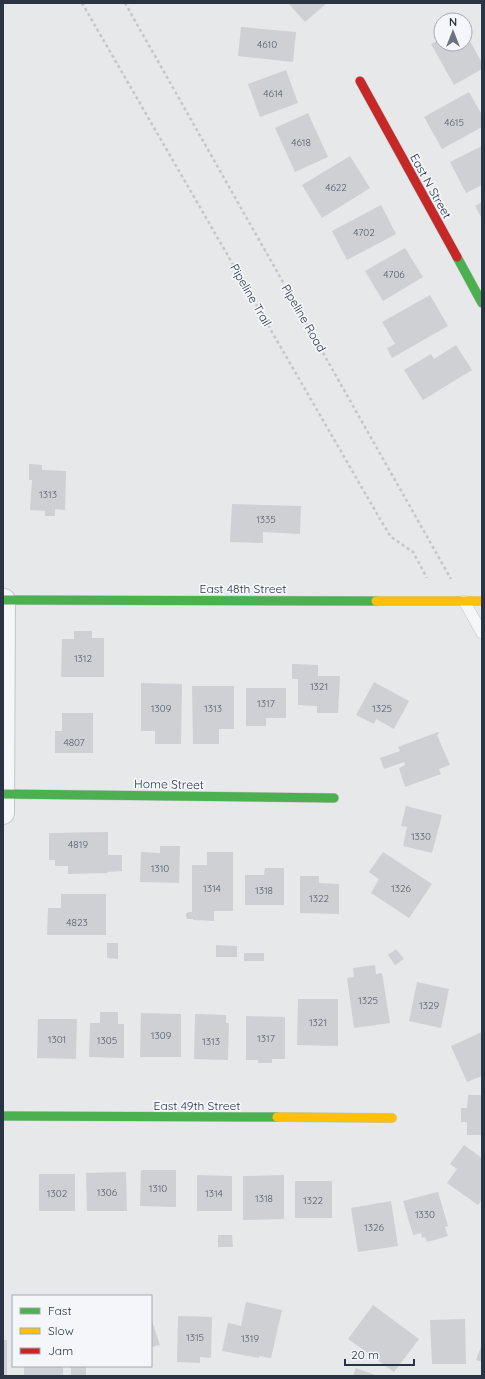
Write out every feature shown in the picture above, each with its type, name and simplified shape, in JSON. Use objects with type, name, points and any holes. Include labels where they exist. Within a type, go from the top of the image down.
[{"type":"street","name":"East N Street","points":[[360,81],[482,303]]},
{"type":"street","name":"East 48th Street","points":[[4,600],[482,600]]},
{"type":"street","points":[[3,814],[4,600]]},
{"type":"street","name":"Home Street","points":[[3,794],[334,798]]},
{"type":"street","name":"East 49th Street","points":[[3,1116],[392,1118]]},
{"type":"lane","points":[[464,601],[482,633]]},
{"type":"path","name":"Pipeline Trail","points":[[82,3],[380,519],[391,537],[413,552],[428,578]]},
{"type":"path","name":"Pipeline Road","points":[[125,3],[464,601]]},
{"type":"building","points":[[288,3],[327,3],[305,22]]},
{"type":"building","points":[[241,27],[296,32],[293,62],[238,56]]},
{"type":"building","points":[[473,47],[482,63],[482,69],[454,85],[435,52],[473,52]]},
{"type":"building","points":[[286,70],[298,103],[260,117],[248,84]]},
{"type":"building","points":[[469,92],[482,115],[482,127],[442,149],[424,117]]},
{"type":"building","points":[[308,113],[328,157],[295,172],[275,128]]},
{"type":"building","points":[[482,146],[482,185],[466,193],[450,162]]},
{"type":"building","points":[[350,156],[370,188],[322,218],[302,185]]},
{"type":"building","points":[[482,202],[482,219],[475,206]]},
{"type":"building","points":[[381,205],[396,234],[347,260],[332,231]]},
{"type":"building","points":[[405,248],[423,277],[383,301],[365,271]]},
{"type":"building","points":[[430,295],[448,326],[392,358],[387,348],[395,344],[382,322]]},
{"type":"building","points":[[456,345],[472,370],[423,400],[404,370],[431,354],[434,359]]},
{"type":"building","points":[[29,464],[42,465],[42,470],[66,471],[65,510],[55,509],[55,516],[45,516],[45,511],[30,510],[32,480],[29,480]]},
{"type":"building","points":[[232,504],[301,506],[300,534],[263,532],[263,543],[230,542]]},
{"type":"building","points":[[74,631],[92,631],[92,638],[104,638],[104,677],[61,677],[62,639],[74,639]]},
{"type":"building","points":[[292,664],[318,665],[318,676],[340,676],[338,713],[317,713],[317,706],[298,705],[298,679],[292,679]]},
{"type":"building","points":[[374,682],[409,701],[394,729],[376,719],[374,724],[356,715]]},
{"type":"building","points":[[141,683],[182,684],[181,744],[155,744],[155,731],[141,731]]},
{"type":"building","points":[[192,686],[234,686],[234,729],[219,729],[219,744],[193,744]]},
{"type":"building","points":[[246,688],[286,688],[286,718],[266,718],[266,726],[246,726]]},
{"type":"building","points":[[62,713],[93,713],[93,753],[55,753],[55,731],[62,731]]},
{"type":"building","points":[[438,732],[439,734],[437,735],[450,765],[439,769],[441,774],[405,787],[399,768],[405,765],[404,762],[384,769],[380,758],[400,751],[398,747]]},
{"type":"building","points":[[406,806],[442,815],[432,853],[403,846],[407,827],[401,826]]},
{"type":"building","points":[[108,832],[108,855],[122,855],[122,871],[107,872],[108,873],[68,874],[68,866],[55,866],[55,860],[49,860],[49,833]]},
{"type":"building","points":[[160,846],[180,846],[179,883],[140,882],[141,852],[160,853]]},
{"type":"building","points":[[207,852],[233,852],[233,911],[214,911],[214,921],[187,919],[186,914],[188,912],[192,912],[192,865],[207,865]]},
{"type":"building","points":[[383,852],[432,884],[409,918],[371,893],[379,879],[369,872]]},
{"type":"building","points":[[265,868],[284,868],[284,905],[245,905],[245,875],[264,875]]},
{"type":"building","points":[[300,876],[319,876],[319,883],[339,884],[339,914],[300,913]]},
{"type":"building","points":[[61,894],[106,894],[106,935],[47,935],[48,908],[61,908]]},
{"type":"building","points":[[107,943],[118,943],[118,959],[107,958]]},
{"type":"building","points":[[216,945],[237,946],[237,957],[216,957]]},
{"type":"building","points":[[396,949],[404,959],[395,965],[388,955]]},
{"type":"building","points":[[244,953],[264,953],[264,961],[244,961]]},
{"type":"building","points":[[375,965],[376,974],[382,973],[390,1023],[354,1028],[347,978],[354,977],[353,968]]},
{"type":"building","points":[[417,982],[449,989],[441,1028],[409,1021]]},
{"type":"building","points":[[298,999],[338,999],[338,1046],[297,1045]]},
{"type":"building","points":[[100,1012],[118,1012],[118,1024],[124,1024],[124,1058],[89,1057],[90,1023],[100,1023]]},
{"type":"building","points":[[141,1013],[181,1014],[181,1057],[140,1057]]},
{"type":"building","points":[[195,1014],[226,1015],[226,1023],[229,1023],[228,1060],[194,1059]]},
{"type":"building","points":[[246,1016],[285,1017],[285,1059],[272,1059],[272,1063],[258,1063],[258,1060],[246,1060]]},
{"type":"building","points":[[38,1019],[77,1019],[76,1059],[37,1058]]},
{"type":"building","points":[[482,1032],[482,1076],[467,1082],[451,1046]]},
{"type":"building","points":[[468,1095],[482,1095],[482,1135],[467,1135],[467,1122],[461,1122],[461,1108],[467,1108]]},
{"type":"building","points":[[464,1145],[482,1158],[482,1199],[478,1205],[447,1183],[457,1169],[450,1164]]},
{"type":"building","points":[[141,1170],[176,1170],[176,1207],[140,1206]]},
{"type":"building","points":[[126,1172],[127,1211],[87,1211],[86,1173]]},
{"type":"building","points":[[39,1174],[75,1174],[75,1211],[39,1211]]},
{"type":"building","points":[[197,1175],[232,1176],[232,1211],[197,1211]]},
{"type":"building","points":[[284,1175],[284,1219],[243,1220],[243,1176]]},
{"type":"building","points":[[295,1181],[332,1181],[332,1218],[295,1218]]},
{"type":"building","points":[[438,1192],[448,1226],[445,1227],[448,1236],[427,1242],[425,1237],[422,1238],[421,1233],[413,1235],[403,1201]]},
{"type":"building","points":[[391,1201],[398,1246],[358,1252],[351,1208]]},
{"type":"building","points":[[218,1235],[232,1235],[233,1247],[218,1247]]},
{"type":"building","points":[[246,1302],[282,1310],[271,1358],[259,1356],[259,1358],[222,1351],[228,1323],[241,1326]]},
{"type":"building","points":[[373,1305],[419,1339],[394,1372],[348,1339]]},
{"type":"building","points":[[178,1316],[212,1317],[211,1358],[200,1357],[200,1363],[177,1362]]},
{"type":"building","points":[[465,1319],[466,1364],[432,1364],[430,1320]]},
{"type":"building","points":[[152,1321],[160,1345],[152,1347]]},
{"type":"building","points":[[3,1340],[7,1340],[7,1376],[3,1376]]},
{"type":"building","points":[[482,1344],[482,1362],[476,1360]]},
{"type":"building","points":[[24,1367],[63,1367],[63,1376],[24,1376]]},
{"type":"building","points":[[71,1367],[86,1367],[86,1376],[71,1376]]},
{"type":"building","points":[[356,1368],[378,1376],[353,1376]]},
{"type":"traffic: fast","points":[[457,257],[482,303]]},
{"type":"traffic: fast","points":[[3,600],[376,601]]},
{"type":"traffic: fast","points":[[3,794],[334,798]]},
{"type":"traffic: fast","points":[[3,1116],[277,1117]]},
{"type":"traffic: slow","points":[[376,601],[482,601]]},
{"type":"traffic: slow","points":[[277,1117],[392,1118]]},
{"type":"traffic: jam","points":[[360,81],[457,257]]}]
